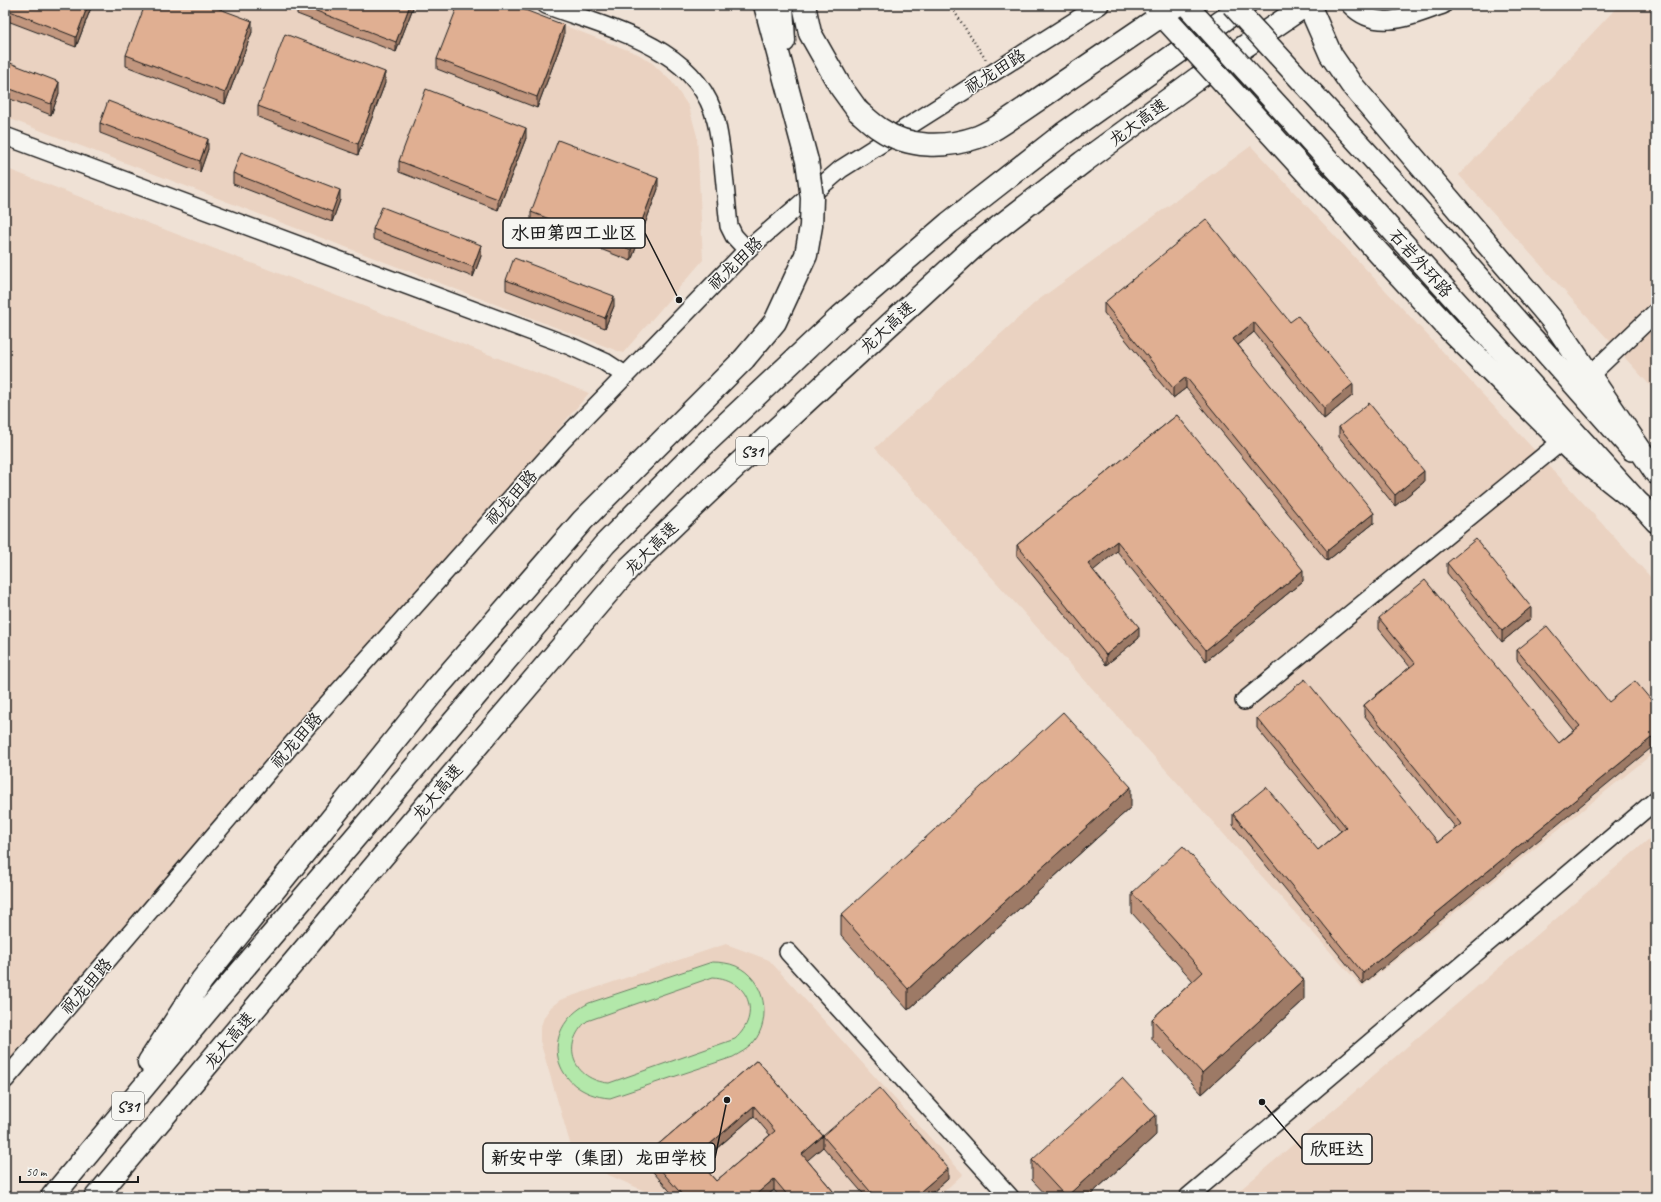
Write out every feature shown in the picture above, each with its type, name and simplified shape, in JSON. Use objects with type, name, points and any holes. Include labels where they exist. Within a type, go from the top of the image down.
[{"type":"highway","points":[[195,1009],[202,980],[430,696],[583,520],[744,359],[775,322],[806,255],[811,226],[812,198],[807,161],[765,5]]},
{"type":"highway","points":[[782,5],[787,88]]},
{"type":"highway","points":[[804,5],[810,33],[840,86],[858,111],[880,130],[904,141],[928,145],[952,144],[980,136],[1008,120],[1177,5]]},
{"type":"highway","points":[[1153,5],[1450,330],[1562,441],[1649,515]]},
{"type":"highway","name":"龙大高速","points":[[52,1197],[98,1142],[195,1009],[257,952],[605,544],[694,456],[840,317],[948,223],[1063,134],[1245,5]]},
{"type":"highway","points":[[1303,7],[1351,84],[1552,320],[1656,472]]},
{"type":"highway","name":"龙大高速","points":[[96,1197],[629,568],[720,481],[978,244],[1083,162],[1198,78],[1303,7]]},
{"type":"main road","name":"石岩外环路","points":[[1186,5],[1649,515]]},
{"type":"main road","name":"石岩外环路","points":[[1232,5],[1395,183],[1656,478]]},
{"type":"street","points":[[546,5],[652,45],[685,67],[699,84],[709,102],[716,120],[729,226],[734,236],[747,250]]},
{"type":"street","name":"祝龙田路","points":[[5,1080],[305,729],[562,441],[747,250],[842,169],[1100,5]]},
{"type":"street","points":[[1350,5],[1367,18],[1382,22],[1397,20],[1443,5]]},
{"type":"street","points":[[5,136],[570,346],[605,362],[625,375]]},
{"type":"street","points":[[1590,375],[1656,312]]},
{"type":"street","points":[[1244,700],[1562,441]]},
{"type":"street","points":[[1188,1197],[1656,800]]},
{"type":"street","points":[[788,952],[1010,1197]]},
{"type":"path","points":[[950,5],[994,72]]},
{"type":"shaded area","points":[[5,5],[511,5],[638,54],[651,62],[672,82],[689,107],[697,136],[703,260],[623,353],[5,117]]},
{"type":"shaded area","points":[[1619,5],[1656,5],[1656,392],[1459,175]]},
{"type":"shaded area","points":[[1251,146],[1554,471],[1656,583],[1656,751],[1362,987],[875,448],[1037,301]]},
{"type":"shaded area","points":[[5,168],[589,393],[5,1080]]},
{"type":"shaded area","points":[[1656,833],[1656,1197],[1232,1197]]},
{"type":"shaded area","points":[[726,944],[769,960],[963,1174],[938,1197],[658,1197],[575,1160],[540,1041],[540,1029],[544,1017],[551,1007],[560,1000]]},
{"type":"green space","points":[[715,962],[736,966],[746,972],[754,980],[763,1000],[764,1012],[763,1023],[753,1043],[733,1057],[610,1098],[590,1094],[575,1085],[564,1073],[558,1059],[558,1043],[562,1028],[573,1014],[589,1003]],"holes":[[[713,977],[725,979],[735,984],[743,991],[748,1000],[748,1019],[743,1030],[735,1039],[609,1083],[597,1080],[587,1075],[579,1068],[574,1060],[574,1040],[579,1030],[587,1021]]]},
{"type":"building","points":[[5,5],[88,5],[76,37],[5,9]]},
{"type":"building","points":[[145,5],[209,5],[252,21],[225,93],[126,55]]},
{"type":"building","points":[[301,5],[410,5],[396,42]]},
{"type":"building","points":[[458,5],[512,5],[564,25],[537,97],[437,59]]},
{"type":"building","points":[[285,34],[385,72],[358,144],[258,106]]},
{"type":"building","points":[[5,61],[59,82],[51,104],[5,87]]},
{"type":"building","points":[[426,89],[526,128],[498,199],[399,161]]},
{"type":"building","points":[[108,101],[208,139],[200,161],[100,123]]},
{"type":"building","points":[[558,140],[658,178],[631,250],[531,212]]},
{"type":"building","points":[[241,152],[340,190],[332,212],[233,173]]},
{"type":"building","points":[[382,207],[481,245],[473,267],[373,229]]},
{"type":"building","points":[[1206,219],[1290,322],[1298,316],[1353,384],[1324,408],[1254,322],[1233,339],[1374,513],[1327,551],[1186,377],[1173,388],[1104,303]]},
{"type":"building","points":[[514,258],[614,296],[605,318],[506,280]]},
{"type":"building","points":[[1369,403],[1424,471],[1395,495],[1339,427]]},
{"type":"building","points":[[1177,415],[1303,570],[1206,650],[1117,541],[1088,564],[1139,627],[1106,655],[1017,545]]},
{"type":"building","points":[[1476,539],[1531,607],[1502,631],[1447,563]]},
{"type":"building","points":[[1425,580],[1559,743],[1580,726],[1517,650],[1547,626],[1609,702],[1635,681],[1656,706],[1656,734],[1363,973],[1233,814],[1266,787],[1318,850],[1346,827],[1257,718],[1305,679],[1438,842],[1461,824],[1364,705],[1415,663],[1379,618]]},
{"type":"building","points":[[1063,712],[1131,787],[908,989],[841,915]]},
{"type":"building","points":[[1183,846],[1304,980],[1202,1073],[1152,1019],[1203,972],[1132,893]]},
{"type":"building","points":[[757,1060],[823,1136],[802,1154],[838,1197],[789,1197],[774,1179],[753,1197],[684,1197],[647,1154]],"holes":[[[754,1106],[775,1131],[716,1181],[695,1157]]]},
{"type":"building","points":[[1122,1078],[1156,1115],[1066,1197],[1032,1160]]},
{"type":"building","points":[[879,1088],[948,1168],[914,1197],[875,1197],[823,1136]]},
{"type":"place","name":"水田第四工业区","points":[[679,300]]},
{"type":"place","name":"新安中学（集团）龙田学校","points":[[727,1100]]},
{"type":"place","name":"欣旺达","points":[[1262,1102]]}]
